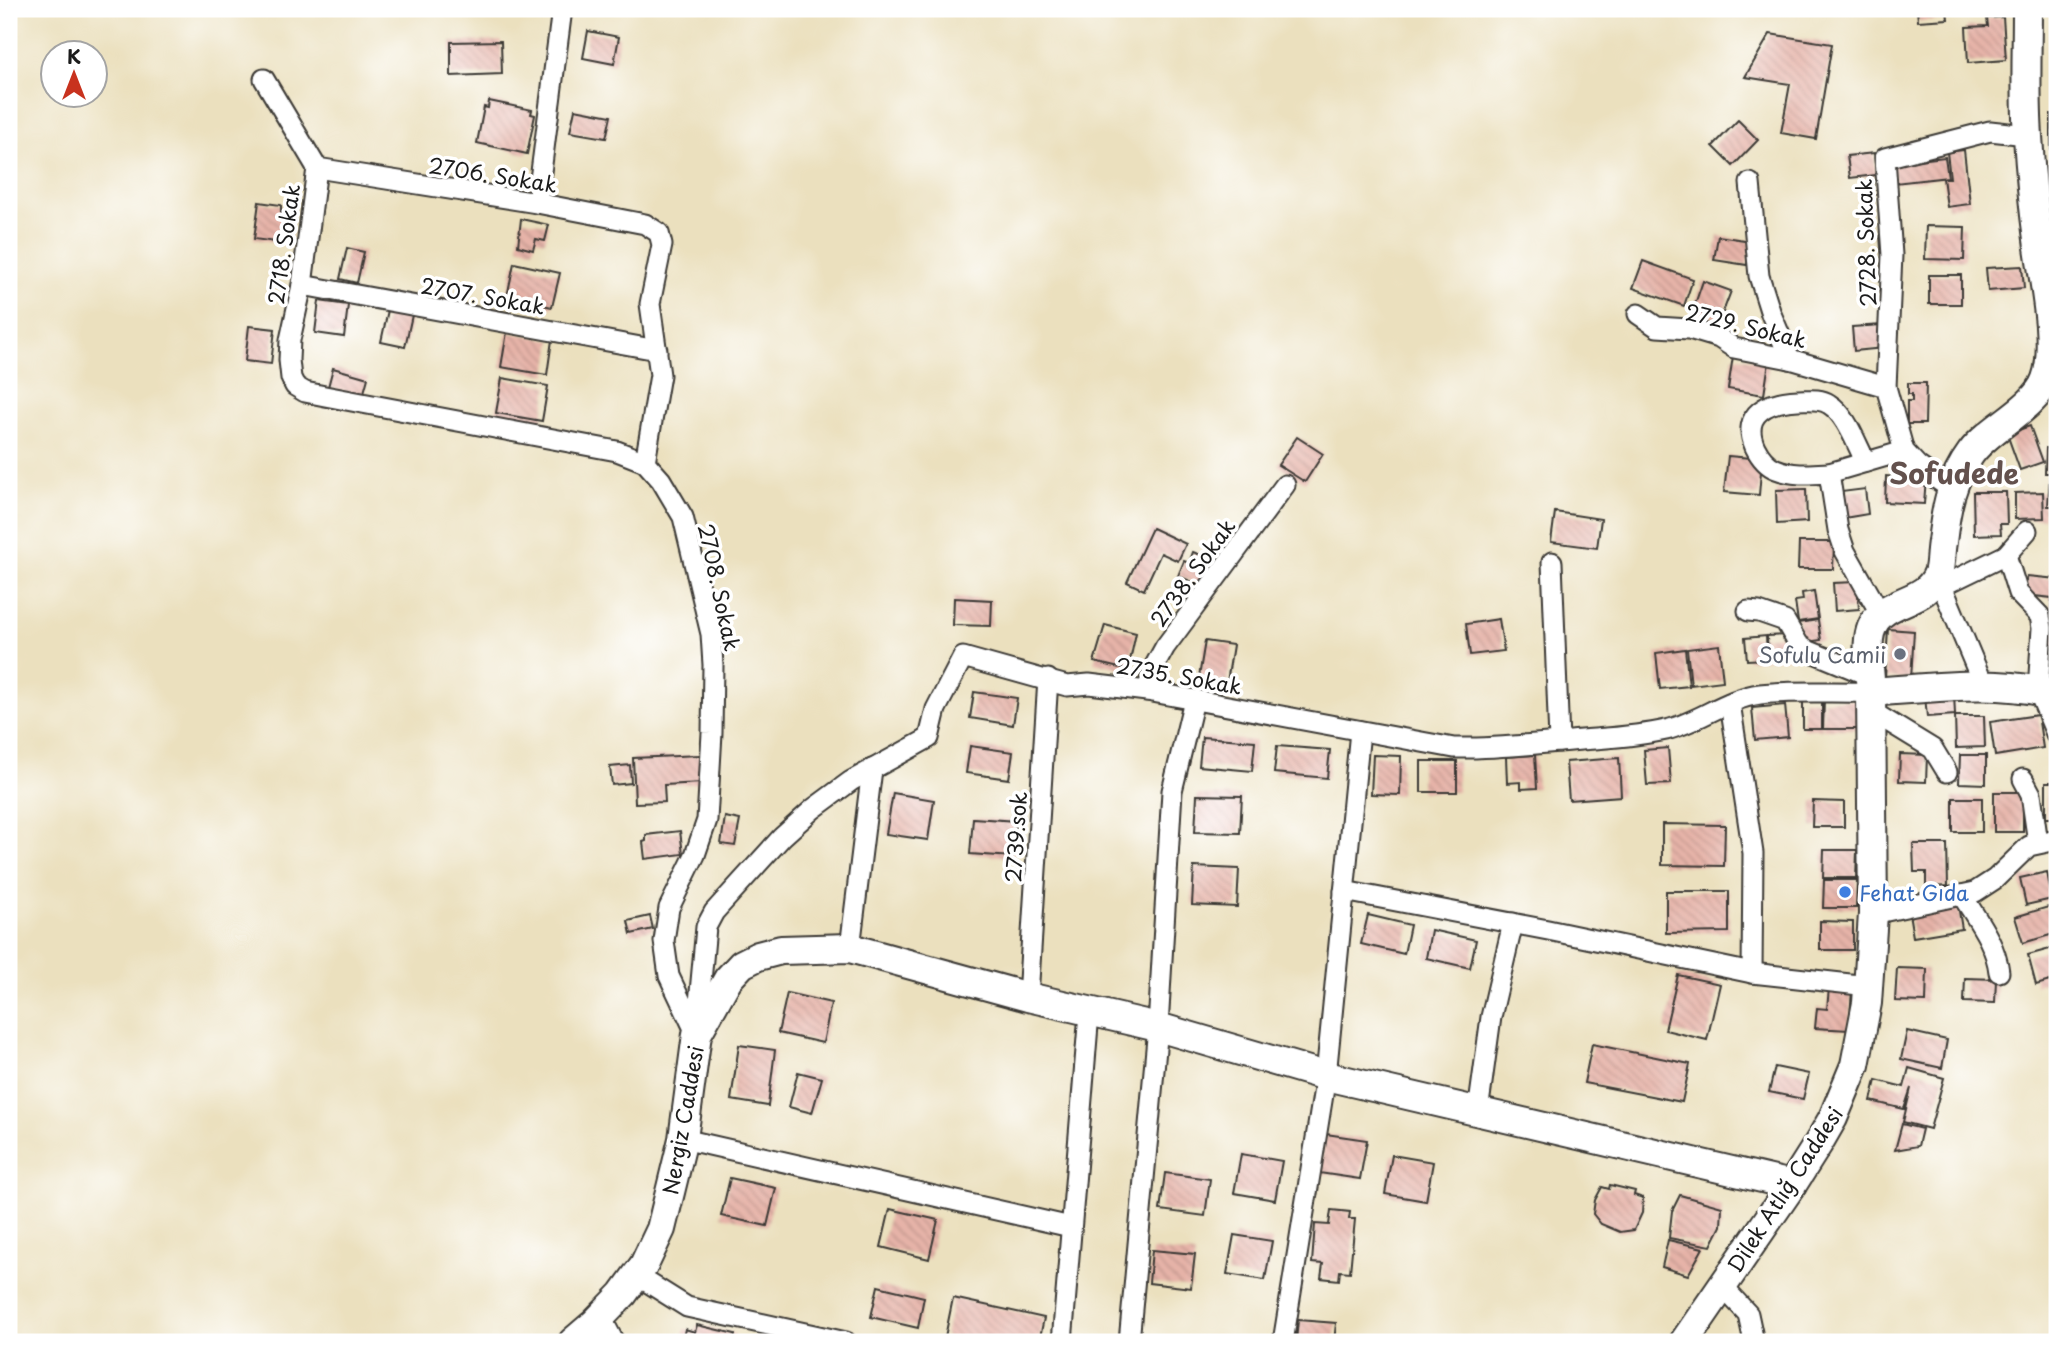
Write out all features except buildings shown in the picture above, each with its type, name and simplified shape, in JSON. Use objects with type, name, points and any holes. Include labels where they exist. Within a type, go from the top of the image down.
[{"type":"street","points":[[537,203],[562,9]]},
{"type":"street","points":[[1983,684],[1940,580],[1947,503],[1955,478],[1972,451],[1988,434],[2033,397],[2046,380],[2050,361],[2052,312],[2036,227],[2028,135],[2027,9]]},
{"type":"street","name":"2718. Sokak","points":[[264,79],[317,168],[302,285],[289,350],[291,378],[295,386],[305,392],[325,396],[592,445],[645,462]]},
{"type":"street","name":"2728. Sokak","points":[[1904,451],[1886,387],[1892,256],[1885,158],[1990,131],[2028,135]]},
{"type":"street","name":"2706. Sokak","points":[[317,168],[537,203],[645,224],[659,233],[661,257],[650,304],[657,350]]},
{"type":"street","points":[[1750,183],[1759,276],[1767,304],[1790,359]]},
{"type":"street","name":"2707. Sokak","points":[[302,285],[657,350]]},
{"type":"street","name":"2729. Sokak","points":[[1638,314],[1657,327],[1689,329],[1718,338],[1734,348],[1790,359],[1886,387]]},
{"type":"street","points":[[645,462],[659,390],[660,364],[657,350]]},
{"type":"street","points":[[1866,462],[1845,422],[1827,402],[1815,399],[1786,400],[1770,404],[1759,412],[1751,423],[1750,435],[1763,461],[1775,469],[1810,475],[1829,473],[1904,451],[1909,458],[1951,489]]},
{"type":"street","name":"2708. Sokak","points":[[645,462],[661,480],[683,517],[711,634],[712,733],[706,820],[695,855],[670,908],[664,941],[669,976],[697,1034]]},
{"type":"street","points":[[1829,473],[1838,530],[1845,551],[1880,613],[1917,596],[1940,580],[2006,555],[2027,531]]},
{"type":"street","name":"2738. Sokak","points":[[1147,691],[1154,667],[1165,647],[1285,485]]},
{"type":"street","points":[[2006,555],[2018,593],[2040,616],[2048,693],[2057,736]]},
{"type":"street","points":[[1552,562],[1559,742]]},
{"type":"street","points":[[1748,611],[1785,621],[1799,645],[1871,693],[1933,749],[1947,772]]},
{"type":"street","name":"Dilek Atlığ Caddesi","points":[[1684,1342],[1792,1185],[1833,1118],[1845,1093],[1863,1035],[1873,914],[1869,638],[1880,613]]},
{"type":"street","name":"2735. Sokak","points":[[697,1034],[706,927],[714,912],[782,837],[813,809],[851,781],[929,738],[936,709],[963,657],[1067,686],[1089,684],[1147,691],[1454,748],[1631,736],[1665,730],[1693,722],[1730,703],[1758,694],[1871,693]]},
{"type":"street","name":"2739.sok","points":[[1028,997],[1048,679]]},
{"type":"street","points":[[1871,693],[1983,684],[2048,693]]},
{"type":"street","points":[[1129,1342],[1158,1027],[1172,791],[1194,700]]},
{"type":"street","points":[[1730,703],[1753,853],[1752,973]]},
{"type":"street","points":[[1283,1342],[1326,1076],[1360,731]]},
{"type":"street","points":[[850,948],[872,769]]},
{"type":"street","points":[[1873,914],[1962,895],[1984,887],[2017,856],[2048,841],[2024,779]]},
{"type":"street","points":[[1344,891],[1752,973],[1868,986]]},
{"type":"street","points":[[1962,895],[1993,948],[1999,972]]},
{"type":"street","points":[[1478,1112],[1491,1017],[1513,923]]},
{"type":"street","points":[[697,1034],[728,979],[742,964],[758,956],[781,950],[850,948],[1089,1013],[1158,1027],[1326,1076],[1792,1185]]},
{"type":"street","points":[[1062,1342],[1089,1013]]},
{"type":"street","name":"Nergiz Caddesi","points":[[573,1342],[601,1318],[644,1265],[661,1229],[683,1139],[697,1034]]},
{"type":"street","points":[[683,1139],[1072,1227]]},
{"type":"street","points":[[636,1275],[687,1307],[846,1342]]},
{"type":"street","points":[[1722,1286],[1748,1314],[1754,1342]]},
{"type":"street","points":[[601,1318],[614,1342]]},
{"type":"place","name":"Sofulu Camii","points":[[1900,654]]},
{"type":"place","name":"Fehat Gıda","points":[[1845,892]]},
{"type":"district","name":"Sofudede","points":[[1954,472]]}]
